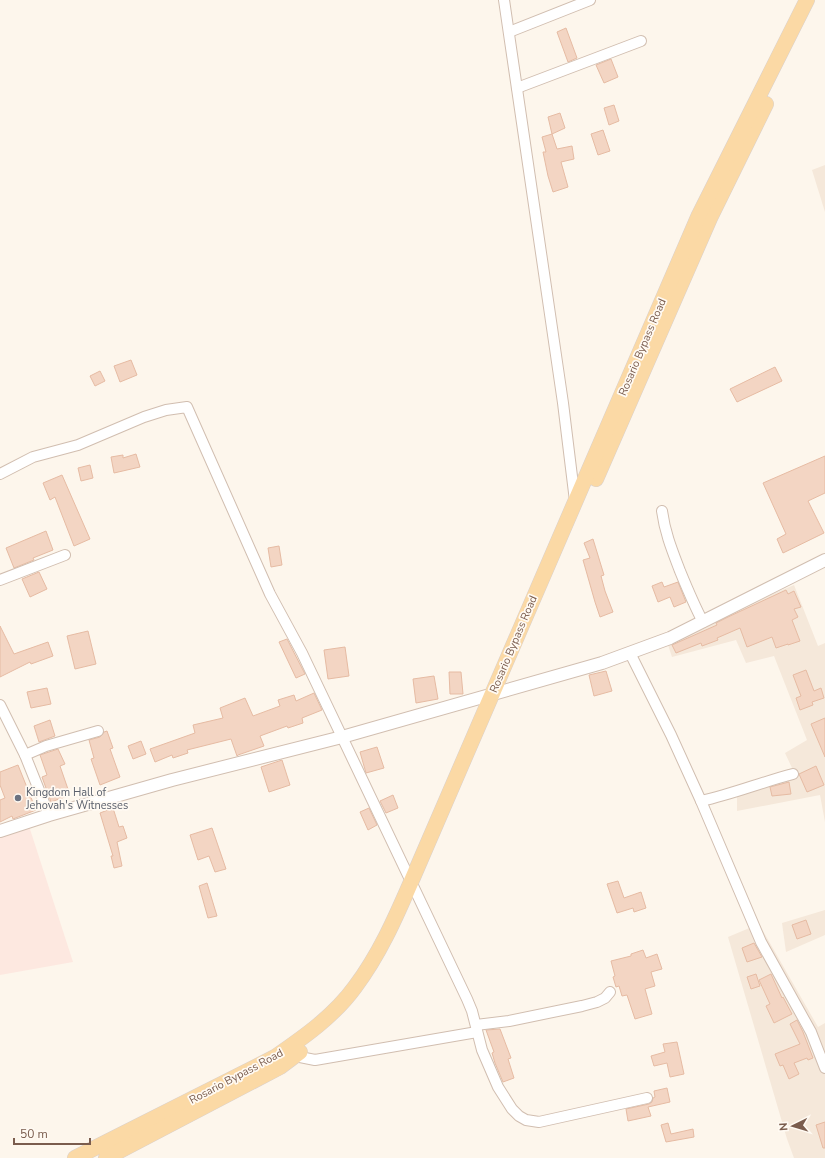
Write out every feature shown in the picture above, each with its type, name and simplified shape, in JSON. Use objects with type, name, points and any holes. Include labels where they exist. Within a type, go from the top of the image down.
[{"type":"main road","name":"Rosario Bypass Road","points":[[106,1158],[280,1067],[311,1044],[339,1020],[382,965],[497,693],[575,501],[699,215],[807,0]]},
{"type":"main road","name":"Rosario Bypass Road","points":[[497,693],[710,218],[818,0]]},
{"type":"main road","name":"Rosario Bypass Road","points":[[75,1158],[275,1057],[304,1038],[329,1016],[355,988],[371,964],[414,888]]},
{"type":"street","points":[[504,0],[563,403],[575,501]]},
{"type":"street","points":[[509,32],[590,0]]},
{"type":"street","points":[[517,88],[641,41]]},
{"type":"street","points":[[0,474],[33,457],[78,445],[144,417],[166,410],[187,407],[267,588],[302,653],[467,999],[489,1068],[498,1087],[512,1109],[526,1120],[539,1122],[647,1098]]},
{"type":"street","points":[[662,511],[665,531],[670,545],[694,606],[703,622]]},
{"type":"street","points":[[0,580],[65,555]]},
{"type":"street","points":[[0,831],[49,815],[172,780],[342,737],[602,663],[670,638],[825,560]]},
{"type":"street","points":[[630,653],[671,735],[701,801],[761,942],[811,1032],[825,1068]]},
{"type":"street","points":[[0,705],[25,755],[49,815]]},
{"type":"street","points":[[25,755],[46,746],[98,731]]},
{"type":"street","points":[[701,801],[727,795],[793,774]]},
{"type":"street","points":[[295,1056],[315,1060],[477,1028],[590,1004],[605,998],[610,992]]},
{"type":"shaded area","points":[[825,165],[825,212],[812,170]]},
{"type":"shaded area","points":[[794,585],[818,646],[825,643],[825,822],[820,795],[737,811],[737,788],[792,768],[785,753],[807,740],[774,656],[746,663],[736,640],[672,657],[668,645],[747,605]]},
{"type":"shaded area","points":[[28,823],[73,962],[0,975],[0,833]]},
{"type":"shaded area","points":[[825,910],[825,935],[786,952],[782,923]]},
{"type":"shaded area","points":[[759,924],[818,1027],[825,1023],[825,1158],[794,1158],[787,1139],[728,937]]},
{"type":"building","points":[[566,28],[577,58],[568,62],[557,32]]},
{"type":"building","points":[[611,59],[618,77],[604,83],[596,65]]},
{"type":"building","points":[[614,105],[619,121],[609,125],[604,108]]},
{"type":"building","points":[[560,113],[565,128],[552,134],[548,117]]},
{"type":"building","points":[[603,130],[610,151],[598,155],[591,134]]},
{"type":"building","points":[[552,134],[557,149],[572,146],[574,159],[561,162],[568,187],[553,192],[543,152],[546,152],[542,137]]},
{"type":"building","points":[[131,360],[137,375],[120,382],[114,366]]},
{"type":"building","points":[[775,367],[782,381],[737,402],[730,389]]},
{"type":"building","points":[[100,371],[105,381],[95,386],[90,376]]},
{"type":"building","points":[[136,454],[140,467],[114,473],[111,457],[123,455],[123,458]]},
{"type":"building","points":[[825,456],[825,493],[808,501],[824,533],[783,553],[777,539],[786,534],[763,483]]},
{"type":"building","points":[[90,465],[93,478],[81,481],[78,468]]},
{"type":"building","points":[[62,475],[90,539],[74,546],[55,497],[50,500],[43,483]]},
{"type":"building","points":[[46,531],[53,550],[14,568],[6,548]]},
{"type":"building","points":[[593,539],[604,575],[601,576],[605,591],[613,612],[600,617],[583,560],[590,558],[584,543]]},
{"type":"building","points":[[279,546],[282,565],[271,567],[268,548]]},
{"type":"building","points":[[39,572],[47,589],[30,597],[22,579]]},
{"type":"building","points":[[662,582],[664,587],[678,582],[686,602],[674,607],[670,597],[658,602],[652,586]]},
{"type":"building","points":[[786,590],[788,594],[794,591],[801,607],[794,609],[798,617],[792,620],[800,641],[776,648],[772,637],[747,647],[740,628],[717,638],[718,640],[702,646],[701,643],[676,653],[672,645],[717,625],[716,623]]},
{"type":"building","points":[[0,626],[14,654],[48,642],[53,656],[31,664],[30,662],[0,677]]},
{"type":"building","points":[[88,631],[96,664],[75,669],[67,636]]},
{"type":"building","points":[[287,639],[305,674],[296,678],[279,642]]},
{"type":"building","points":[[345,647],[349,676],[328,679],[324,650]]},
{"type":"building","points":[[806,670],[814,691],[821,688],[824,698],[812,702],[813,705],[800,710],[796,698],[801,696],[793,675]]},
{"type":"building","points":[[606,671],[612,691],[594,696],[589,675]]},
{"type":"building","points":[[449,672],[461,672],[463,694],[450,694]]},
{"type":"building","points":[[434,676],[438,699],[416,703],[413,679]]},
{"type":"building","points":[[47,688],[51,704],[31,708],[27,692]]},
{"type":"building","points":[[314,693],[322,710],[302,718],[303,723],[288,728],[287,726],[260,736],[264,746],[237,756],[231,739],[187,750],[188,753],[173,758],[172,755],[155,762],[150,749],[195,733],[193,725],[223,718],[220,708],[245,698],[253,716],[280,706],[278,700],[294,695],[296,701]]},
{"type":"building","points":[[825,718],[825,757],[811,724]]},
{"type":"building","points":[[50,720],[55,736],[39,742],[34,726]]},
{"type":"building","points":[[107,731],[113,748],[110,749],[120,777],[100,785],[91,759],[94,758],[89,740],[100,737]]},
{"type":"building","points":[[141,741],[146,754],[133,759],[128,746]]},
{"type":"building","points":[[377,747],[384,768],[366,773],[360,752]]},
{"type":"building","points":[[58,749],[65,764],[60,766],[70,795],[51,802],[42,777],[47,775],[40,755]]},
{"type":"building","points":[[282,760],[290,785],[269,792],[261,767]]},
{"type":"building","name":"Kingdom Hall of Jehovah's Witnesses","points":[[18,765],[36,810],[13,819],[12,816],[0,822],[0,800],[5,798],[0,785],[0,772]]},
{"type":"building","points":[[816,766],[824,785],[807,792],[799,774]]},
{"type":"building","points":[[789,782],[791,794],[772,796],[770,787]]},
{"type":"building","points":[[393,795],[398,808],[386,813],[380,801]]},
{"type":"building","points":[[113,808],[119,827],[123,826],[127,838],[117,842],[122,866],[114,868],[111,856],[113,856],[100,813]]},
{"type":"building","points":[[369,808],[377,825],[368,830],[360,812]]},
{"type":"building","points":[[212,828],[226,869],[215,872],[209,856],[198,860],[190,835]]},
{"type":"building","points":[[618,881],[624,898],[641,892],[646,908],[634,912],[633,908],[617,913],[607,884]]},
{"type":"building","points":[[207,883],[217,916],[208,918],[199,886]]},
{"type":"building","points":[[806,920],[811,934],[797,939],[792,925]]},
{"type":"building","points":[[754,943],[762,957],[747,962],[742,948]]},
{"type":"building","points":[[643,950],[646,958],[657,954],[662,969],[651,972],[655,986],[645,989],[652,1014],[635,1019],[627,995],[622,996],[619,986],[616,987],[611,961],[631,956],[631,954]]},
{"type":"building","points":[[756,974],[760,986],[751,989],[747,977]]},
{"type":"building","points":[[771,974],[782,998],[783,997],[792,1014],[774,1023],[766,1006],[770,1004],[759,980]]},
{"type":"building","points":[[797,1020],[813,1058],[808,1060],[807,1058],[794,1063],[799,1074],[789,1079],[783,1065],[780,1066],[775,1054],[800,1044],[790,1024]]},
{"type":"building","points":[[500,1029],[511,1058],[508,1059],[514,1078],[503,1082],[495,1063],[492,1053],[494,1052],[486,1030]]},
{"type":"building","points":[[677,1042],[684,1074],[670,1077],[667,1063],[654,1066],[651,1056],[665,1052],[663,1044]]},
{"type":"building","points":[[667,1088],[670,1102],[648,1107],[651,1116],[628,1121],[626,1109],[649,1104],[655,1097],[654,1091]]},
{"type":"building","points":[[825,1122],[825,1148],[823,1148],[816,1125]]},
{"type":"building","points":[[668,1123],[671,1134],[693,1129],[694,1137],[666,1142],[661,1125]]},
{"type":"place","name":"Kingdom Hall of Jehovah's Witnesses","points":[[18,798]]}]
